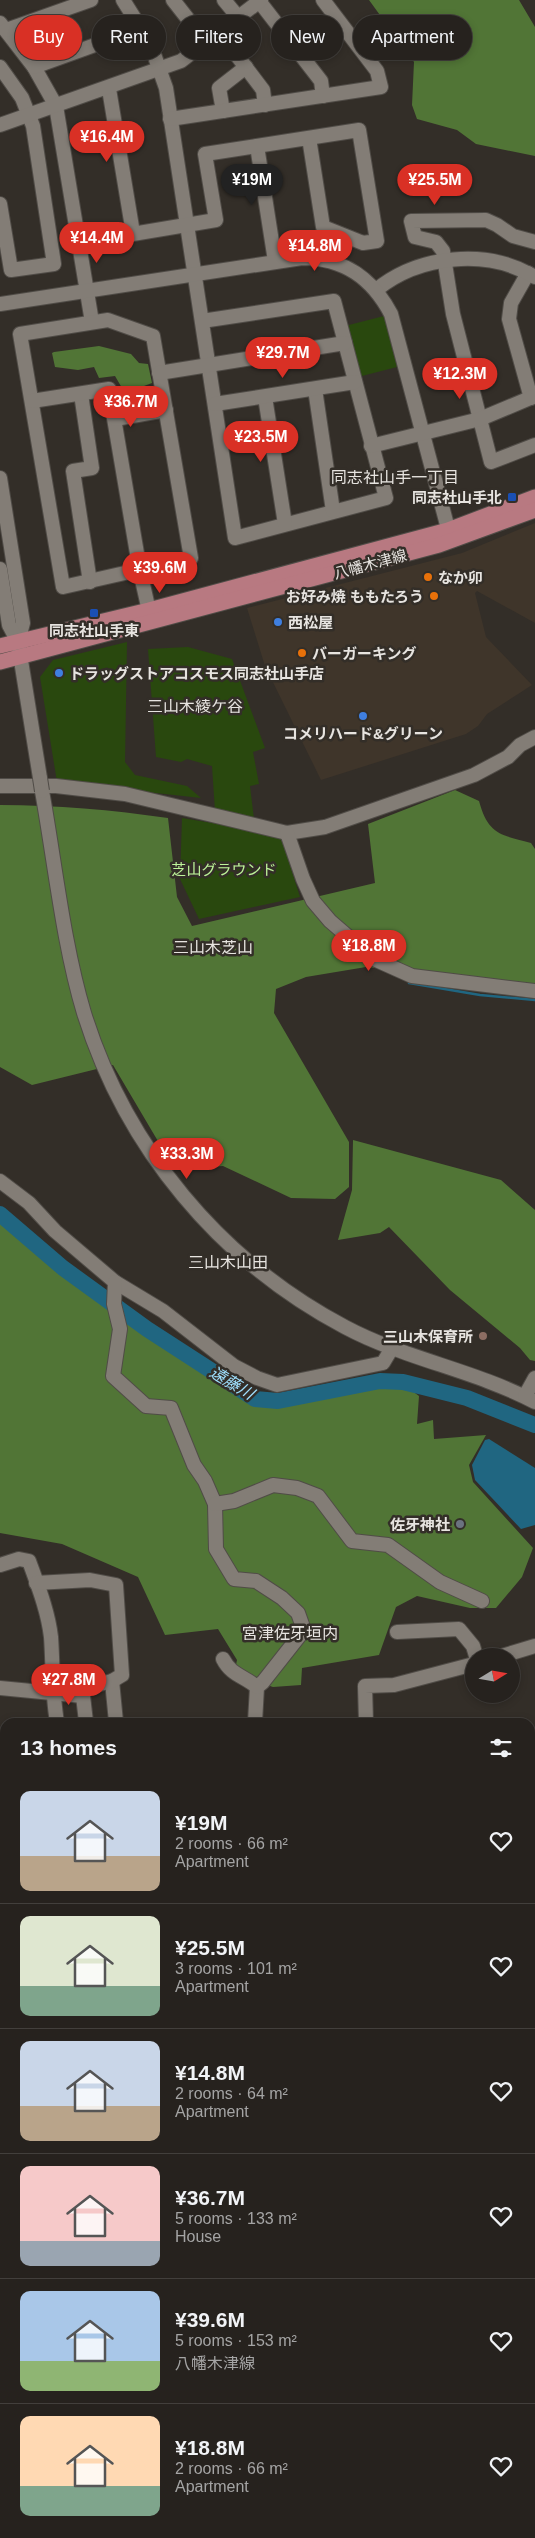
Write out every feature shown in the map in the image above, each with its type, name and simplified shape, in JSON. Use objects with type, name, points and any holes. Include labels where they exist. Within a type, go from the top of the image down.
[{"type":"main road","name":"八幡木津線","points":[[450,536],[535,497]]},
{"type":"main road","name":"八幡木津線","points":[[0,662],[150,617],[450,536],[535,510]]},
{"type":"main road","name":"八幡木津線","points":[[0,646],[150,617]]},
{"type":"street","points":[[91,0],[3,27],[34,67],[56,106],[92,322]]},
{"type":"street","points":[[123,0],[133,15]]},
{"type":"street","points":[[174,0],[185,15]]},
{"type":"street","points":[[224,0],[236,15]]},
{"type":"street","points":[[170,119],[381,87],[377,71],[323,0]]},
{"type":"street","points":[[241,15],[260,1],[321,82],[323,96]]},
{"type":"street","points":[[34,67],[92,46]]},
{"type":"street","points":[[156,60],[166,88],[235,538],[386,498],[334,301],[202,321]]},
{"type":"street","points":[[0,125],[109,89],[182,60]]},
{"type":"street","points":[[241,60],[263,90],[265,104]]},
{"type":"street","points":[[0,67],[22,98],[30,115],[54,264],[12,270],[0,204]]},
{"type":"street","points":[[223,111],[219,88],[246,67]]},
{"type":"street","points":[[109,89],[133,233]]},
{"type":"street","points":[[79,242],[216,220],[205,154],[359,130],[377,241],[363,243],[323,227],[309,138]]},
{"type":"street","points":[[257,146],[276,261]]},
{"type":"street","points":[[535,242],[513,236],[486,220],[410,221],[415,237],[436,242],[443,251],[453,314],[491,462],[535,445]]},
{"type":"street","points":[[0,304],[302,258],[331,261],[357,272],[376,290],[391,314],[450,536]]},
{"type":"street","points":[[371,446],[480,419],[533,397],[509,319],[511,303],[532,275],[507,265],[482,260],[444,261],[411,269],[376,290]]},
{"type":"street","points":[[108,320],[153,336],[159,373],[190,558],[63,587],[20,334],[108,320]]},
{"type":"street","points":[[159,373],[345,343]]},
{"type":"street","points":[[215,404],[355,382]]},
{"type":"street","points":[[32,401],[109,389],[140,570],[150,617]]},
{"type":"street","points":[[315,389],[333,511]]},
{"type":"street","points":[[81,394],[92,468],[73,470],[90,582]]},
{"type":"street","points":[[264,397],[285,524]]},
{"type":"street","points":[[115,418],[166,410]]},
{"type":"street","points":[[0,478],[23,622],[18,642]]},
{"type":"street","points":[[0,570],[8,625],[18,642],[21,657],[74,975],[84,1013],[100,1058],[138,1135],[182,1196],[222,1239],[253,1267],[314,1309],[346,1327],[392,1348],[486,1380],[530,1399],[535,1378]]},
{"type":"street","points":[[0,786],[56,786],[125,794],[287,833],[325,827],[474,775],[508,757],[520,745],[535,737]]},
{"type":"street","points":[[287,833],[313,901],[330,921],[374,959],[412,976],[535,991]]},
{"type":"street","points":[[0,1181],[29,1203],[54,1231],[115,1282],[163,1311],[234,1366],[277,1385],[383,1363],[392,1348]]},
{"type":"street","points":[[115,1282],[114,1304],[120,1329],[113,1376],[146,1406],[171,1408],[194,1465],[205,1481],[215,1504],[216,1549],[234,1579],[256,1581],[282,1598],[298,1613],[304,1630],[257,1687],[255,1718]]},
{"type":"street","points":[[215,1504],[234,1501],[273,1485],[297,1488],[318,1496],[352,1541],[388,1546],[440,1582],[482,1601]]},
{"type":"street","points":[[0,1565],[19,1559],[29,1562],[45,1605],[51,1635],[52,1694],[55,1718]]},
{"type":"street","points":[[36,1583],[90,1580],[116,1585],[122,1675],[112,1681],[84,1688],[86,1718]]},
{"type":"street","points":[[397,1632],[459,1629],[474,1648]]},
{"type":"street","points":[[520,1651],[535,1646]]},
{"type":"street","points":[[222,1659],[234,1674],[251,1681],[257,1687]]},
{"type":"street","points":[[366,1718],[365,1686],[394,1685],[465,1666]]},
{"type":"street","points":[[112,1681],[116,1718]]},
{"type":"street","points":[[0,1688],[83,1696]]},
{"type":"shaded area","points":[[535,523],[535,623],[477,591],[475,593],[486,637],[532,685],[487,714],[478,726],[466,734],[321,780],[265,666],[247,608],[462,553]]},
{"type":"green space","points":[[369,0],[519,0],[535,27],[535,156],[476,144],[457,130],[417,119],[412,105],[413,60],[472,60],[472,15],[380,15]]},
{"type":"green space","points":[[384,316],[397,367],[358,377],[345,326]]},
{"type":"green space","points":[[99,346],[131,354],[139,363],[148,364],[152,383],[136,389],[122,388],[115,376],[99,378],[94,367],[78,370],[55,367],[52,353],[54,352]]},
{"type":"green space","points":[[127,642],[125,762],[135,775],[187,786],[201,798],[57,782],[40,677],[53,660]]},
{"type":"green space","points":[[188,647],[232,659],[265,748],[253,752],[259,784],[250,786],[254,819],[215,811],[212,766],[187,759],[181,762],[156,757],[148,649]]},
{"type":"green space","points":[[455,790],[479,801],[491,827],[503,835],[531,843],[535,849],[535,984],[366,967],[306,977],[276,989],[274,1013],[349,1142],[349,1187],[335,1199],[291,1198],[223,1166],[175,1170],[113,1065],[32,1085],[0,1067],[0,805],[84,808],[168,818],[177,897],[192,926],[375,883],[368,824]]},
{"type":"green space","name":"芝山グラウンド","points":[[182,818],[272,833],[281,837],[300,897],[199,919],[180,879]]},
{"type":"green space","points":[[353,1140],[501,1180],[535,1210],[535,1361],[530,1360],[520,1348],[450,1290],[389,1227],[380,1233],[338,1240],[352,1190]]},
{"type":"green space","points":[[0,1218],[72,1281],[144,1334],[250,1402],[282,1404],[381,1385],[407,1387],[419,1396],[417,1424],[433,1420],[434,1439],[486,1435],[469,1465],[473,1482],[533,1548],[522,1577],[496,1608],[470,1608],[417,1596],[396,1607],[379,1655],[302,1668],[301,1685],[273,1687],[234,1674],[237,1660],[218,1629],[165,1635],[138,1577],[62,1544],[0,1533]]},
{"type":"water","points":[[489,1439],[535,1468],[535,1525],[521,1529],[475,1480],[472,1465],[485,1440]]},
{"type":"waterway","points":[[409,983],[480,995],[535,1000]]},
{"type":"waterway","name":"遠藤川","points":[[0,1214],[63,1268],[147,1329],[255,1399],[278,1401],[380,1381],[403,1382],[467,1398],[535,1425]]},
{"type":"place","name":"同志社山手北","points":[[512,497]]},
{"type":"place","name":"なか卯","points":[[428,577]]},
{"type":"place","name":"お好み焼 ももたろう","points":[[434,596]]},
{"type":"place","name":"同志社山手東","points":[[94,613]]},
{"type":"place","name":"西松屋","points":[[278,622]]},
{"type":"place","name":"バーガーキング","points":[[302,653]]},
{"type":"place","name":"ドラッグストアコスモス同志社山手店","points":[[59,673]]},
{"type":"place","name":"コメリハード&グリーン","points":[[363,716]]},
{"type":"place","name":"三山木保育所","points":[[483,1336]]},
{"type":"place","name":"佐牙神社","points":[[460,1524]]},
{"type":"district","name":"同志社山手一丁目","points":[[395,477]]},
{"type":"district","name":"三山木綾ケ谷","points":[[195,706]]},
{"type":"district","name":"三山木芝山","points":[[213,947]]},
{"type":"district","name":"三山木山田","points":[[228,1262]]},
{"type":"district","name":"宮津佐牙垣内","points":[[290,1633]]}]
